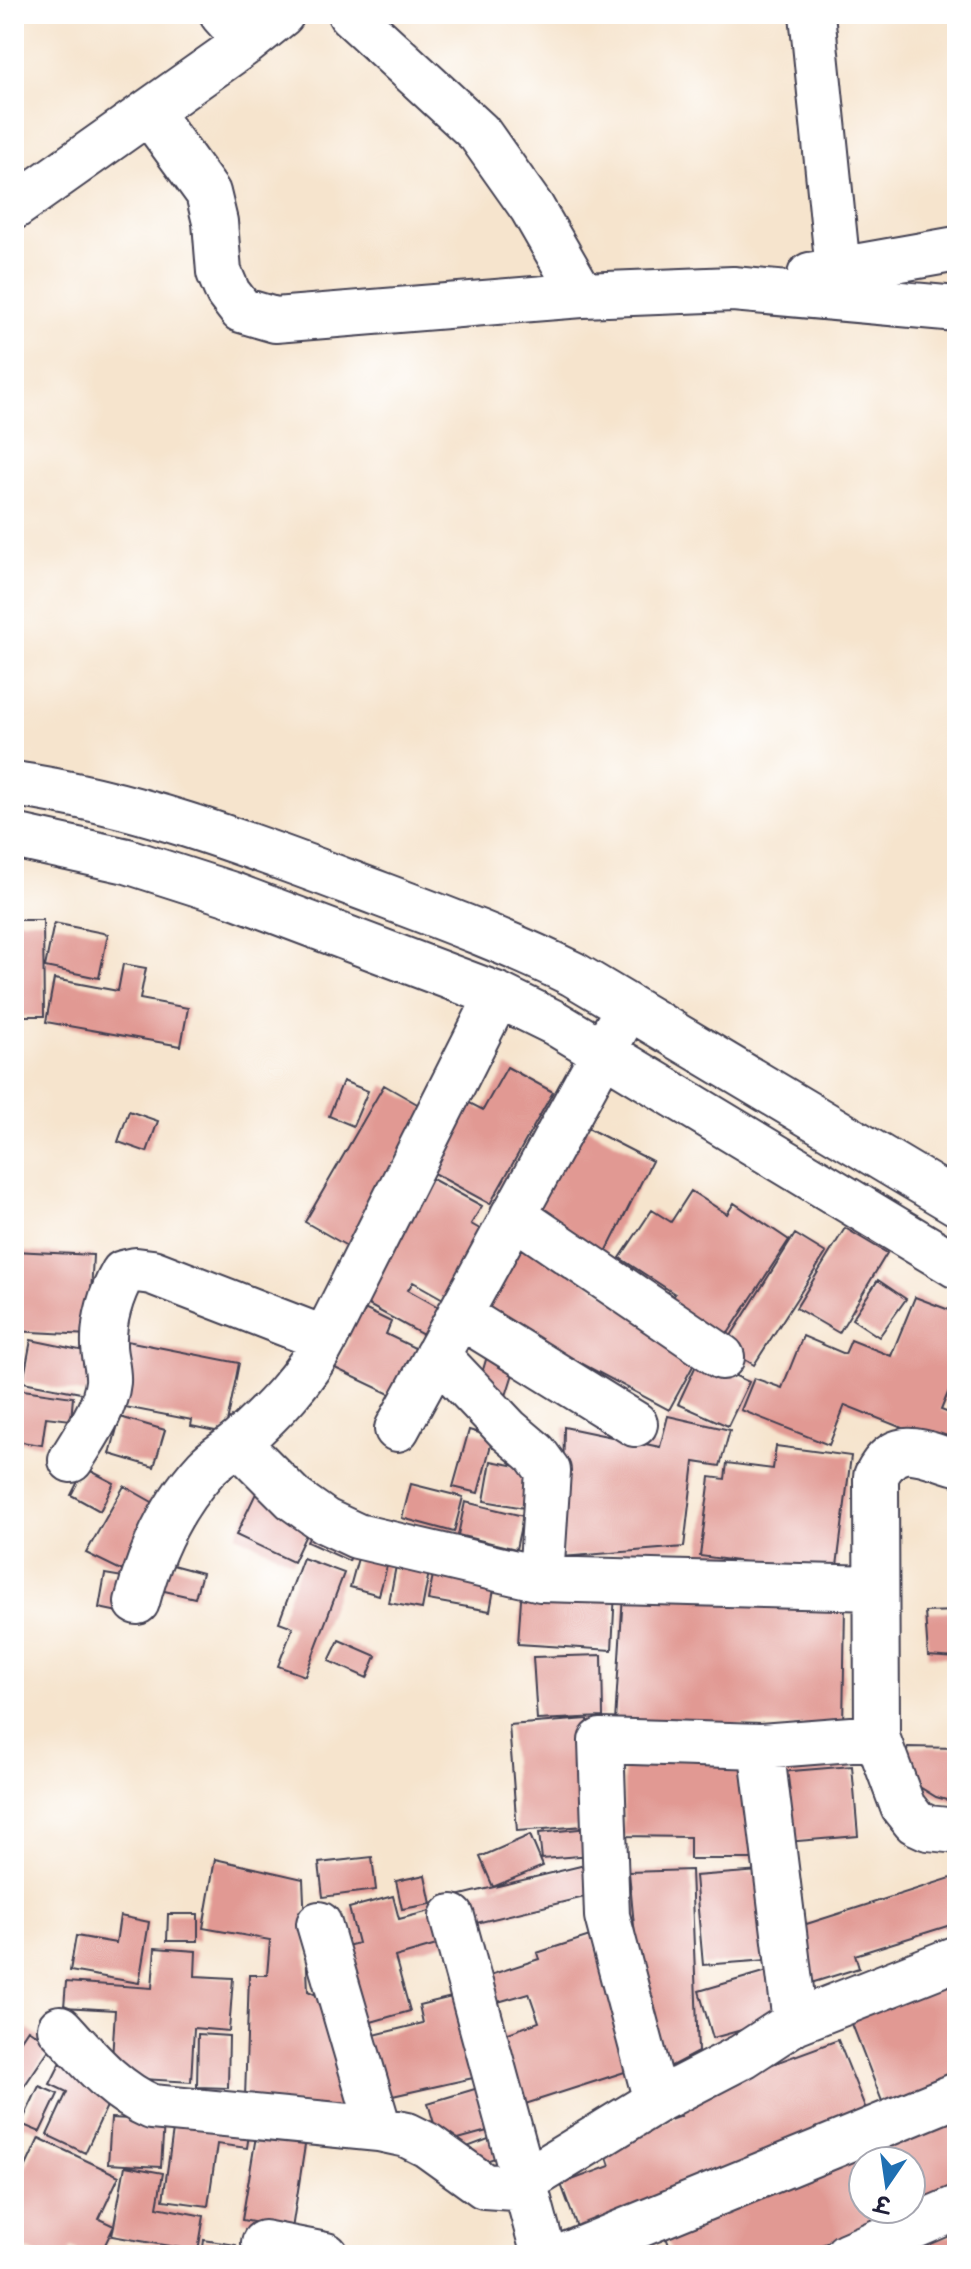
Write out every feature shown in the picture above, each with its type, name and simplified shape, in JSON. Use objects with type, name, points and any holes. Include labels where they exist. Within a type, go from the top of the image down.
[{"type":"street","points":[[20,190],[149,112],[235,28],[282,14]]},
{"type":"street","points":[[350,14],[479,133],[532,208],[582,295]]},
{"type":"street","points":[[812,14],[838,270]]},
{"type":"street","points":[[149,112],[208,193],[215,222],[219,272],[228,293],[241,310],[275,320],[582,295],[733,289],[957,309]]},
{"type":"street","points":[[733,289],[957,249]]},
{"type":"street","points":[[14,784],[146,811],[252,846],[517,946],[629,1006],[957,1203]]},
{"type":"street","points":[[14,836],[127,861],[233,895],[498,995],[555,1023],[957,1266]]},
{"type":"street","points":[[137,1602],[147,1564],[177,1503],[208,1465],[238,1443],[299,1382],[312,1364],[498,995]]},
{"type":"street","points":[[397,1429],[629,1006]]},
{"type":"street","points":[[513,1215],[722,1357]]},
{"type":"street","points":[[71,1460],[103,1403],[108,1383],[104,1345],[106,1324],[123,1273],[136,1270],[152,1272],[325,1339]]},
{"type":"street","points":[[459,1315],[635,1424]]},
{"type":"street","points":[[437,1355],[508,1430],[535,1453],[548,1471],[541,1579]]},
{"type":"street","points":[[238,1443],[294,1499],[325,1521],[357,1536],[541,1579],[876,1588]]},
{"type":"street","points":[[957,1463],[914,1451],[894,1452],[884,1460],[876,1476],[877,1737],[903,1807],[915,1822],[928,1828],[957,1831]]},
{"type":"street","points":[[656,2101],[607,1916],[601,1741],[761,1746],[877,1737]]},
{"type":"street","points":[[761,1746],[795,2022]]},
{"type":"street","points":[[452,1917],[544,2255]]},
{"type":"street","points":[[319,1924],[379,2129]]},
{"type":"street","points":[[60,2028],[109,2081],[132,2098],[152,2107],[379,2129],[407,2135],[427,2145],[484,2186],[514,2188],[656,2101],[743,2056],[795,2022],[957,1958]]},
{"type":"street","points":[[566,2255],[957,2095]]},
{"type":"street","points":[[847,2255],[954,2222]]},
{"type":"street","points":[[264,2243],[326,2255]]},
{"type":"building","points":[[14,920],[43,920],[44,1016],[14,1016]]},
{"type":"building","points":[[54,923],[108,934],[99,978],[45,967]]},
{"type":"building","points":[[123,964],[146,968],[140,999],[188,1008],[181,1046],[46,1022],[54,979],[118,991]]},
{"type":"building","points":[[507,1067],[553,1092],[490,1204],[426,1169],[464,1100],[483,1110]]},
{"type":"building","points":[[343,1081],[368,1091],[353,1126],[329,1116]]},
{"type":"building","points":[[384,1085],[426,1109],[347,1246],[305,1222]]},
{"type":"building","points":[[129,1111],[158,1121],[147,1152],[118,1142]]},
{"type":"building","points":[[580,1124],[652,1161],[603,1258],[530,1221]]},
{"type":"building","points":[[425,1175],[482,1206],[471,1224],[499,1240],[461,1309],[413,1282],[408,1290],[447,1312],[432,1340],[356,1298]]},
{"type":"building","points":[[691,1191],[727,1214],[734,1203],[789,1240],[723,1341],[668,1305],[675,1294],[620,1258],[652,1210],[671,1222]]},
{"type":"building","points":[[845,1228],[887,1253],[839,1333],[796,1308]]},
{"type":"building","points":[[511,1234],[700,1353],[669,1410],[472,1305]]},
{"type":"building","points":[[795,1234],[826,1253],[754,1365],[724,1347]]},
{"type":"building","points":[[14,1251],[93,1255],[89,1335],[14,1331]]},
{"type":"building","points":[[878,1280],[906,1299],[879,1337],[852,1319]]},
{"type":"building","points":[[915,1297],[957,1313],[957,1371],[941,1410],[957,1416],[957,1450],[845,1405],[829,1445],[741,1410],[754,1378],[782,1388],[803,1336],[845,1354],[851,1340],[891,1356]]},
{"type":"building","points":[[352,1303],[391,1322],[386,1334],[427,1354],[404,1401],[335,1368],[351,1337],[338,1332]]},
{"type":"building","points":[[31,1340],[94,1353],[86,1394],[23,1382]]},
{"type":"building","points":[[127,1341],[239,1363],[225,1433],[191,1426],[192,1420],[115,1405]]},
{"type":"building","points":[[488,1353],[517,1361],[505,1399],[477,1390]]},
{"type":"building","points":[[699,1359],[749,1382],[728,1426],[678,1404]]},
{"type":"building","points":[[16,1389],[73,1397],[71,1420],[46,1417],[42,1445],[14,1441]]},
{"type":"building","points":[[668,1416],[730,1430],[720,1466],[694,1462],[684,1547],[562,1557],[564,1427],[660,1447]]},
{"type":"building","points":[[120,1417],[165,1430],[154,1467],[110,1454]]},
{"type":"building","points":[[469,1430],[493,1437],[478,1493],[453,1487]]},
{"type":"building","points":[[776,1446],[851,1456],[836,1574],[700,1556],[710,1477],[725,1479],[727,1463],[773,1469]]},
{"type":"building","points":[[491,1461],[537,1470],[530,1509],[484,1501]]},
{"type":"building","points":[[85,1468],[114,1483],[100,1511],[71,1495]]},
{"type":"building","points":[[411,1484],[463,1497],[454,1532],[402,1518]]},
{"type":"building","points":[[124,1486],[166,1510],[135,1577],[86,1553]]},
{"type":"building","points":[[257,1491],[314,1518],[293,1562],[236,1535]]},
{"type":"building","points":[[465,1502],[523,1516],[516,1549],[458,1535]]},
{"type":"building","points":[[316,1521],[358,1540],[349,1561],[307,1542]]},
{"type":"building","points":[[363,1540],[392,1548],[379,1595],[350,1587]]},
{"type":"building","points":[[399,1550],[432,1556],[422,1609],[389,1603]]},
{"type":"building","points":[[303,1558],[344,1573],[305,1676],[278,1666],[293,1627],[279,1622]]},
{"type":"building","points":[[154,1560],[202,1573],[195,1598],[147,1587]]},
{"type":"building","points":[[436,1560],[497,1572],[490,1611],[428,1600]]},
{"type":"building","points":[[105,1574],[135,1579],[128,1614],[99,1608]]},
{"type":"building","points":[[522,1584],[615,1591],[612,1650],[518,1644]]},
{"type":"building","points":[[623,1594],[845,1604],[843,1727],[615,1722]]},
{"type":"building","points":[[957,1611],[957,1658],[928,1656],[925,1612]]},
{"type":"building","points":[[339,1640],[376,1656],[367,1678],[329,1661]]},
{"type":"building","points":[[602,1655],[603,1717],[537,1720],[533,1657]]},
{"type":"building","points":[[588,1719],[592,1786],[585,1826],[517,1831],[509,1725]]},
{"type":"building","points":[[908,1747],[957,1748],[957,1803],[936,1797],[900,1775]]},
{"type":"building","points":[[624,1758],[755,1760],[754,1859],[690,1859],[690,1837],[623,1836]]},
{"type":"building","points":[[852,1766],[858,1836],[786,1842],[780,1772]]},
{"type":"building","points":[[589,1828],[592,1855],[542,1859],[539,1833]]},
{"type":"building","points":[[530,1835],[543,1866],[493,1887],[480,1857]]},
{"type":"building","points":[[372,1857],[376,1890],[323,1897],[319,1863]]},
{"type":"building","points":[[215,1859],[303,1879],[308,1991],[331,2002],[351,2113],[245,2098],[249,1975],[267,1975],[270,1940],[203,1928]]},
{"type":"building","points":[[589,1864],[597,1894],[464,1926],[457,1896]]},
{"type":"building","points":[[691,1870],[698,2052],[660,2072],[640,1990],[629,1872]]},
{"type":"building","points":[[760,1871],[768,1960],[703,1965],[695,1876]]},
{"type":"building","points":[[425,1875],[431,1904],[402,1909],[396,1881]]},
{"type":"building","points":[[957,1876],[957,1923],[855,1955],[859,1968],[811,1983],[794,1928]]},
{"type":"building","points":[[393,1896],[399,1919],[438,1909],[447,1942],[395,1957],[410,2011],[357,2026],[336,1949],[358,1943],[349,1908]]},
{"type":"building","points":[[168,1914],[198,1914],[198,1941],[167,1941]]},
{"type":"building","points":[[120,1916],[149,1922],[139,1983],[70,1971],[76,1936],[116,1943]]},
{"type":"building","points":[[593,1935],[637,2068],[516,2107],[494,2038],[539,2022],[529,1993],[498,2002],[490,1975],[539,1959],[537,1953]]},
{"type":"building","points":[[155,1948],[196,1951],[195,1976],[233,1978],[229,2031],[194,2028],[191,2082],[111,2077],[115,2010],[64,2007],[66,1982],[152,1988]]},
{"type":"building","points":[[771,1970],[785,2018],[713,2038],[699,1991]]},
{"type":"building","points":[[957,1974],[957,2081],[885,2109],[849,2016]]},
{"type":"building","points":[[460,1995],[482,2076],[379,2099],[366,2037],[423,2023],[419,2005]]},
{"type":"building","points":[[28,2029],[52,2045],[14,2101],[14,2050]]},
{"type":"building","points":[[198,2034],[229,2036],[228,2088],[197,2087]]},
{"type":"building","points":[[838,2040],[869,2117],[580,2235],[561,2184],[610,2166],[603,2145],[681,2116],[675,2100]]},
{"type":"building","points":[[60,2064],[115,2089],[85,2153],[47,2135],[67,2092],[50,2084]]},
{"type":"building","points":[[39,2086],[58,2094],[40,2132],[21,2124]]},
{"type":"building","points":[[485,2086],[498,2128],[440,2144],[428,2103]]},
{"type":"building","points":[[957,2111],[957,2194],[927,2205],[927,2145],[866,2145]]},
{"type":"building","points":[[175,2116],[250,2127],[247,2148],[217,2144],[208,2206],[163,2200]]},
{"type":"building","points":[[111,2118],[164,2121],[161,2167],[108,2164]]},
{"type":"building","points":[[258,2124],[306,2139],[292,2229],[242,2220]]},
{"type":"building","points":[[499,2135],[506,2154],[475,2165],[467,2147]]},
{"type":"building","points":[[39,2138],[119,2176],[99,2219],[114,2226],[100,2255],[89,2255],[71,2247],[68,2255],[39,2255],[14,2243],[14,2192]]},
{"type":"building","points":[[847,2152],[847,2225],[875,2225],[795,2255],[673,2255],[660,2222]]},
{"type":"building","points":[[125,2166],[163,2173],[157,2207],[204,2216],[198,2251],[112,2236]]},
{"type":"building","points":[[953,2235],[955,2255],[881,2255],[881,2254]]},
{"type":"building","points":[[204,2240],[236,2245],[234,2255],[202,2255]]}]
